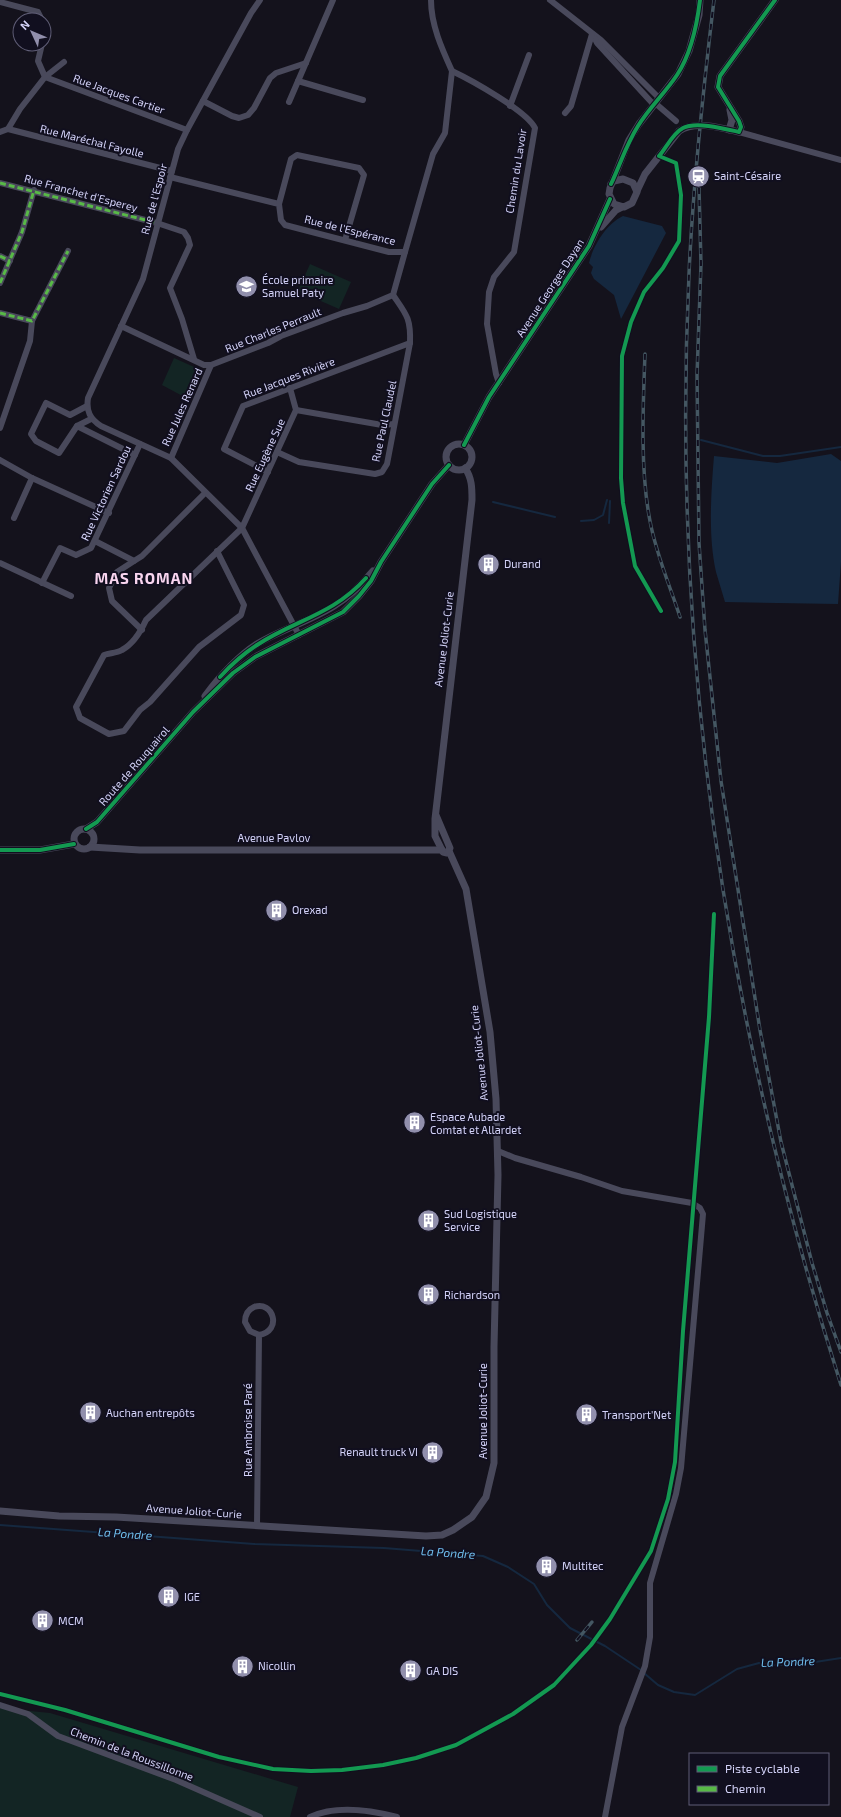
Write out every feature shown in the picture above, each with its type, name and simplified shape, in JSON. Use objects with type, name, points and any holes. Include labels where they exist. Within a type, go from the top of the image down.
[{"type":"street","name":"Rue de l'Espoir","points":[[91,419],[87,406],[88,398],[143,279],[171,174],[187,130],[251,13],[260,0]]},
{"type":"street","points":[[289,102],[333,0]]},
{"type":"street","points":[[431,0],[431,10],[435,30],[452,72]]},
{"type":"street","points":[[550,0],[601,40],[656,102]]},
{"type":"street","points":[[700,0],[689,51],[678,74],[639,124],[619,163],[608,192],[610,199],[614,204],[622,207],[632,203],[645,174],[679,131],[685,127],[693,126],[727,129],[841,160]]},
{"type":"street","points":[[739,132],[741,127],[739,121],[718,87],[720,76],[775,0]]},
{"type":"street","points":[[0,3],[38,12]]},
{"type":"street","points":[[592,34],[597,43],[676,121]]},
{"type":"street","points":[[565,112],[572,106],[592,34]]},
{"type":"street","points":[[40,52],[38,61],[45,77]]},
{"type":"street","points":[[510,106],[529,55]]},
{"type":"street","points":[[0,132],[8,129],[20,109],[45,77],[64,62]]},
{"type":"street","points":[[203,101],[232,116],[239,118],[248,115],[254,108],[270,78],[276,73],[306,63]]},
{"type":"street","name":"Chemin du Lavoir","points":[[452,72],[467,78],[510,106],[532,122],[535,128],[514,252],[494,277],[489,292],[487,324],[499,383]]},
{"type":"street","name":"Rue de l'Espérance","points":[[279,204],[281,220],[286,225],[389,252],[405,252],[433,154],[445,133],[452,72]]},
{"type":"street","name":"Rue Jacques Cartier","points":[[45,77],[187,130]]},
{"type":"street","points":[[298,81],[364,100]]},
{"type":"street","points":[[727,129],[732,120],[729,106]]},
{"type":"street","name":"Rue Maréchal Fayolle","points":[[8,129],[171,174]]},
{"type":"street","points":[[171,174],[279,204],[291,159],[297,154],[359,168],[364,175],[345,240]]},
{"type":"street","points":[[619,163],[623,174],[635,185],[637,192]]},
{"type":"street","points":[[611,184],[619,179],[634,180],[645,174]]},
{"type":"street","name":"Rue Franchet d'Esperey","points":[[0,183],[34,190],[157,223],[184,232],[190,245],[170,288],[182,319],[194,359]]},
{"type":"street","points":[[0,283],[22,232],[34,190]]},
{"type":"street","name":"Avenue Georges Dayan","points":[[593,239],[610,199]]},
{"type":"street","name":"Avenue Georges Dayan","points":[[499,383],[593,239],[610,217],[622,207]]},
{"type":"street","points":[[0,428],[30,341],[32,321],[68,251]]},
{"type":"street","points":[[393,295],[405,252]]},
{"type":"street","points":[[0,256],[10,261]]},
{"type":"street","name":"Rue Paul Claudel","points":[[277,452],[299,462],[375,474],[382,472],[387,464],[410,343],[409,318],[393,295]]},
{"type":"street","name":"Rue Charles Perrault","points":[[211,365],[268,343],[281,336],[343,313],[367,306],[393,295]]},
{"type":"street","points":[[0,313],[32,321]]},
{"type":"street","points":[[121,326],[204,365],[211,365]]},
{"type":"street","name":"Rue Jacques Rivière","points":[[268,472],[224,449],[243,406],[410,343]]},
{"type":"street","name":"Rue Jules Renard","points":[[170,458],[211,365]]},
{"type":"street","points":[[464,445],[483,406],[499,383]]},
{"type":"street","name":"Rue Eugène Sue","points":[[242,528],[296,410],[290,388]]},
{"type":"street","points":[[87,406],[70,415],[46,403],[31,434],[36,441],[59,452],[76,426],[91,419],[101,426],[170,458],[242,528],[299,635]]},
{"type":"street","points":[[296,410],[382,425],[394,424]]},
{"type":"street","points":[[76,426],[135,455]]},
{"type":"street","name":"Rue Victorien Sardou","points":[[42,583],[60,548],[76,556],[92,548],[140,444]]},
{"type":"street","points":[[455,444],[464,445],[468,448],[471,457],[468,465],[464,468],[456,469],[449,465],[446,456],[447,451],[455,444]]},
{"type":"street","points":[[0,460],[32,478],[109,513]]},
{"type":"street","name":"Route de Rouquairol","points":[[193,712],[233,673],[255,657],[342,612],[359,596],[371,581],[381,562],[432,484],[449,465]]},
{"type":"street","name":"Avenue Joliot-Curie","points":[[0,1511],[59,1516],[116,1517],[426,1536],[442,1535],[472,1517],[481,1505],[489,1488],[494,1463],[494,1347],[498,1151],[493,1060],[484,995],[466,889],[444,847],[434,836],[472,500],[472,486],[469,474],[464,468]]},
{"type":"street","points":[[14,518],[32,478]]},
{"type":"street","points":[[142,630],[112,600],[109,588],[117,572],[142,556],[205,493]]},
{"type":"street","points":[[217,551],[244,605],[241,615],[199,647],[150,702],[140,710],[124,731],[109,734],[80,718],[76,707],[104,655],[122,650],[142,630],[146,620],[217,551],[242,528]]},
{"type":"street","points":[[95,541],[134,561]]},
{"type":"street","name":"Route de Rouquairol","points":[[74,841],[76,831],[86,829],[97,822],[193,712],[214,684],[242,655],[258,644],[335,606],[361,584],[381,562]]},
{"type":"street","points":[[0,563],[71,596]]},
{"type":"street","name":"Route de Rouquairol","points":[[92,842],[97,822]]},
{"type":"street","points":[[86,829],[92,842]]},
{"type":"street","points":[[0,850],[48,849],[74,841]]},
{"type":"street","name":"Avenue Pavlov","points":[[74,841],[82,849],[92,842],[106,849],[444,847]]},
{"type":"street","points":[[498,1151],[515,1158],[581,1177],[622,1191],[692,1204],[700,1208],[703,1214],[681,1468],[671,1513],[650,1584],[650,1637],[645,1666],[622,1728],[605,1817]]},
{"type":"street","points":[[260,1306],[269,1310],[274,1318],[272,1328],[268,1332],[259,1335],[250,1331],[246,1327],[245,1317],[250,1309],[260,1306]]},
{"type":"street","name":"Rue Ambroise Paré","points":[[257,1526],[259,1335]]},
{"type":"street","name":"Chemin de la Roussillonne","points":[[0,1705],[28,1714],[58,1736],[176,1780],[260,1817]]},
{"type":"street","points":[[310,1817],[319,1813],[350,1810],[379,1812],[398,1817]]},
{"type":"shaded area","points":[[310,264],[351,282],[339,309],[298,291]]},
{"type":"shaded area","points":[[174,358],[203,371],[190,400],[162,385]]},
{"type":"shaded area","points":[[0,1708],[50,1713],[298,1787],[290,1817],[0,1817]]},
{"type":"water","points":[[623,216],[662,226],[666,233],[621,319],[614,295],[594,279],[591,273],[593,267],[589,263],[601,236],[611,224]]},
{"type":"water","points":[[831,454],[841,461],[841,562],[838,604],[725,602],[713,558],[711,499],[714,456],[777,463]]},
{"type":"waterway","points":[[701,440],[763,456],[780,456],[841,447]]},
{"type":"waterway","points":[[581,521],[594,520],[603,515],[607,500]]},
{"type":"waterway","points":[[609,523],[610,501]]},
{"type":"waterway","points":[[493,502],[555,517]]},
{"type":"waterway","name":"La Pondre","points":[[0,1525],[254,1544],[384,1548],[483,1556],[508,1567],[534,1584],[547,1605],[570,1628],[605,1646],[641,1670]]},
{"type":"waterway","name":"La Pondre","points":[[644,1673],[658,1685],[674,1692],[695,1695],[737,1669],[759,1663],[796,1665],[841,1658]]},
{"type":"railway","points":[[714,0],[702,102],[693,205],[689,274],[686,415],[689,556],[699,696],[715,836],[738,974],[766,1112],[801,1249],[841,1385]]},
{"type":"railway","points":[[699,188],[701,264],[697,375],[699,543],[705,630],[721,781],[760,1030],[781,1142],[812,1263],[827,1313],[841,1352]]},
{"type":"railway","points":[[645,354],[643,459],[647,501],[656,546],[680,617]]},
{"type":"railway","points":[[577,1640],[592,1622]]},
{"type":"marked path","points":[[0,183],[157,223]]},
{"type":"marked path","points":[[0,283],[22,232],[34,190]]},
{"type":"marked path","points":[[0,313],[32,321],[68,251]]},
{"type":"marked path","points":[[0,256],[10,261]]},
{"type":"cycle path","points":[[611,184],[638,126],[682,67],[693,39],[700,0]]},
{"type":"cycle path","points":[[661,611],[635,566],[623,503],[621,478],[622,356],[631,322],[644,292],[663,268],[679,241],[681,195],[676,163],[659,156],[676,133],[679,130],[689,126],[703,125],[739,132],[741,127],[739,121],[718,87],[720,76],[775,0]]},
{"type":"cycle path","points":[[464,445],[489,397],[589,246],[610,199]]},
{"type":"cycle path","points":[[86,829],[97,822],[193,712],[233,673],[255,657],[343,612],[359,596],[371,581],[381,562],[432,484],[449,465]]},
{"type":"cycle path","points":[[220,677],[228,668],[252,648],[271,636],[327,609],[340,601],[366,578]]},
{"type":"cycle path","points":[[0,850],[40,850],[74,844]]},
{"type":"cycle path","points":[[0,1694],[65,1710],[219,1757],[273,1769],[311,1771],[342,1770],[383,1765],[416,1758],[456,1745],[513,1714],[554,1685],[591,1645],[610,1619],[651,1551],[668,1499],[675,1462],[683,1331],[709,1017],[714,914]]},
{"type":"place","name":"Saint-Césaire","points":[[698,176]]},
{"type":"place","name":"École primaire Samuel Paty","points":[[247,286]]},
{"type":"place","name":"Durand","points":[[488,564]]},
{"type":"place","name":"Orexad","points":[[276,910]]},
{"type":"place","name":"Espace Aubade Comtat et Allardet","points":[[414,1123]]},
{"type":"place","name":"Sud Logistique Service","points":[[428,1220]]},
{"type":"place","name":"Richardson","points":[[429,1295]]},
{"type":"place","name":"Auchan entrepôts","points":[[90,1413]]},
{"type":"place","name":"Transport'Net","points":[[587,1415]]},
{"type":"place","name":"Renault truck VI","points":[[433,1452]]},
{"type":"place","name":"Multitec","points":[[547,1566]]},
{"type":"place","name":"IGE","points":[[169,1597]]},
{"type":"place","name":"MCM","points":[[43,1621]]},
{"type":"place","name":"Nicollin","points":[[243,1666]]},
{"type":"place","name":"GA DIS","points":[[411,1671]]},
{"type":"district","name":"MAS ROMAN","points":[[144,579]]}]
